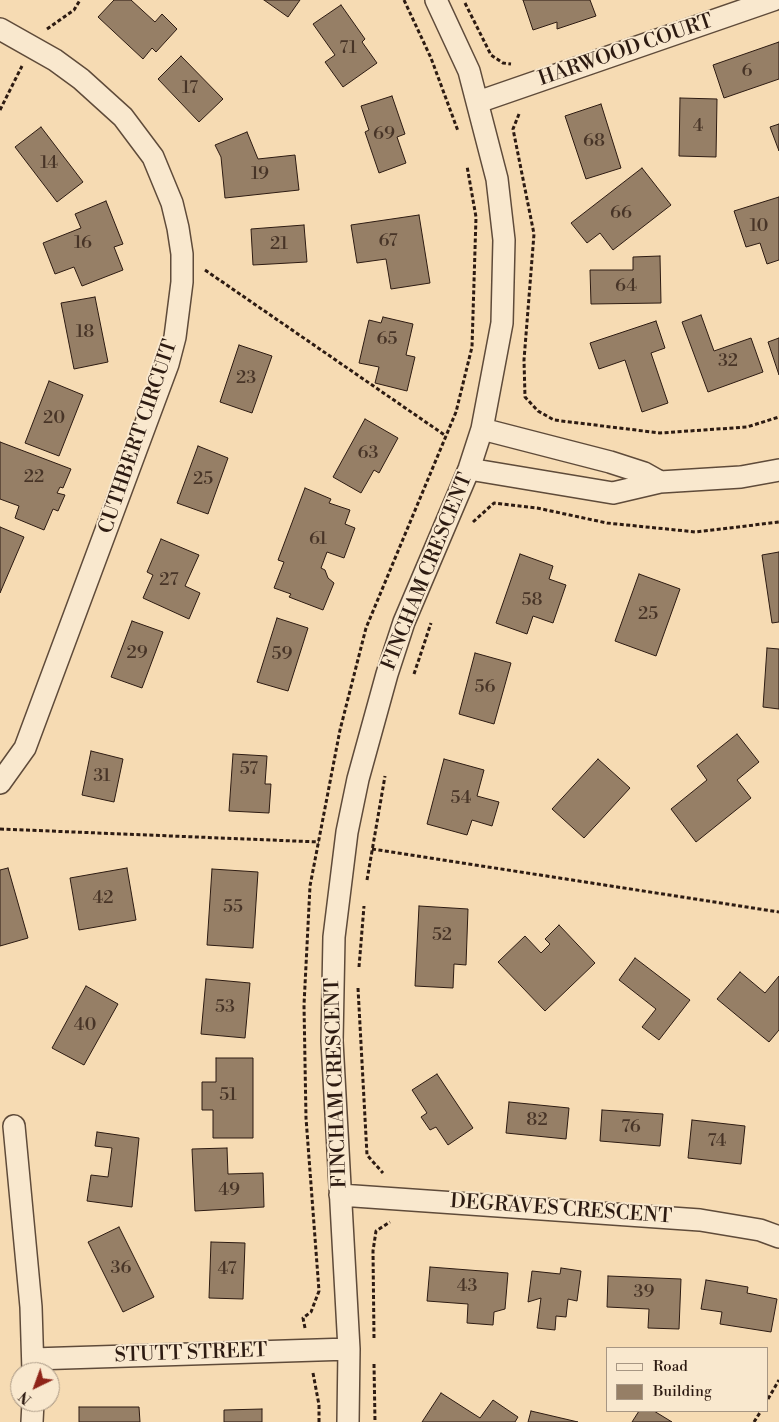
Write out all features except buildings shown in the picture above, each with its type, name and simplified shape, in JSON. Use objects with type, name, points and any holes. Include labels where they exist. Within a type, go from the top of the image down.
[{"type":"street","name":"FINCHAM CRESCENT","points":[[348,1422],[349,1350],[332,1041],[334,937],[346,846],[358,779],[387,674],[404,622],[469,470],[482,429],[502,323],[504,240],[497,179],[469,71],[436,0]]},
{"type":"street","name":"HARWOOD COURT","points":[[478,102],[773,0]]},
{"type":"street","name":"CUTHBERT CIRCUIT","points":[[0,30],[55,60],[81,79],[123,117],[153,157],[172,203],[182,254],[182,282],[175,336],[168,364],[25,748],[0,783]]},
{"type":"street","points":[[482,429],[610,462],[644,473],[660,482]]},
{"type":"street","points":[[469,470],[613,493],[660,482],[741,477],[779,470]]},
{"type":"street","points":[[14,1126],[31,1307],[33,1362]]},
{"type":"street","name":"DEGRAVES CRESCENT","points":[[340,1195],[700,1220],[760,1230],[779,1237]]},
{"type":"street","name":"STUTT STREET","points":[[60,1364],[349,1350]]},
{"type":"path","points":[[0,110],[37,36],[74,10],[80,0]]},
{"type":"path","points":[[404,0],[431,58],[461,138]]},
{"type":"path","points":[[182,254],[446,436],[456,412],[472,347],[476,217],[467,164]]},
{"type":"path","points":[[538,411],[554,420],[660,433],[748,427],[779,417]]},
{"type":"path","points":[[470,530],[474,521],[494,503],[537,508],[607,523],[696,532],[779,522]]},
{"type":"path","points":[[413,678],[434,615]]},
{"type":"path","points":[[366,883],[387,767]]},
{"type":"path","points":[[0,829],[319,842]]},
{"type":"path","points":[[346,846],[779,912]]},
{"type":"path","points":[[359,969],[364,901]]},
{"type":"path","points":[[358,979],[367,1155],[385,1175]]},
{"type":"path","points":[[374,1346],[373,1251],[376,1231],[390,1223]]},
{"type":"path","points":[[374,1356],[375,1422]]},
{"type":"path","points":[[769,1397],[779,1380]]}]
